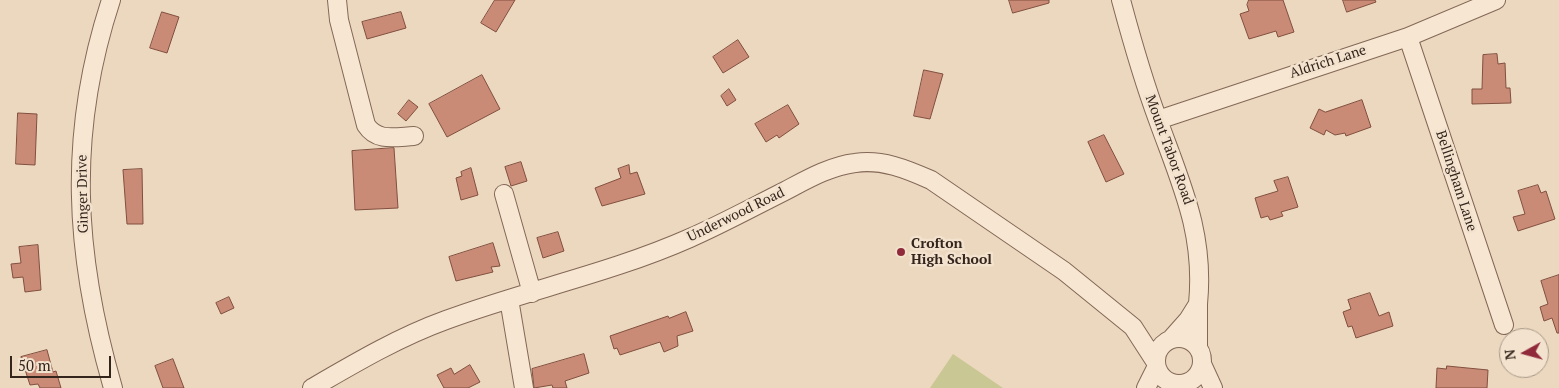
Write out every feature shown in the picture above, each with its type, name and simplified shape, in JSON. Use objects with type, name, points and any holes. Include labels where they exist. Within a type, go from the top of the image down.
[{"type":"street","name":"Ginger Drive","points":[[111,0],[95,53],[88,96],[80,184],[84,243],[92,311],[113,388]]},
{"type":"street","points":[[337,0],[339,20],[366,125],[378,137],[414,136]]},
{"type":"street","name":"Mount Tabor Road","points":[[1120,0],[1139,67],[1184,190],[1197,234],[1200,283],[1198,304],[1200,356]]},
{"type":"street","name":"Aldrich Lane","points":[[1158,120],[1408,37],[1496,0]]},
{"type":"street","name":"Bellingham Lane","points":[[1408,37],[1504,324]]},
{"type":"street","name":"Underwood Road","points":[[312,388],[404,338],[445,320],[588,276],[691,238],[810,178],[853,163],[872,162],[909,170],[957,196],[1064,271],[1133,327],[1156,365]]},
{"type":"street","points":[[504,194],[532,293]]},
{"type":"street","points":[[509,299],[524,388]]},
{"type":"street","points":[[1146,388],[1156,365],[1159,348],[1172,339],[1188,320],[1198,304]]},
{"type":"street","name":"Underwood Road","points":[[1133,327],[1172,339]]},
{"type":"street","points":[[1172,339],[1186,339],[1200,356],[1213,388]]},
{"type":"street","points":[[1156,365],[1160,375],[1176,386],[1194,378],[1200,356]]},
{"type":"shaded area","points":[[953,354],[1003,388],[930,388]]},
{"type":"building","points":[[495,0],[515,0],[496,32],[481,23]]},
{"type":"building","points":[[1009,0],[1049,0],[1049,3],[1013,13]]},
{"type":"building","points":[[1249,0],[1283,0],[1294,32],[1278,37],[1276,31],[1249,39],[1240,14],[1249,11],[1247,5]]},
{"type":"building","points":[[1343,0],[1375,0],[1376,2],[1347,12]]},
{"type":"building","points":[[162,12],[179,17],[167,53],[150,48]]},
{"type":"building","points":[[401,12],[406,28],[367,39],[362,22]]},
{"type":"building","points":[[738,40],[749,57],[723,73],[713,57]]},
{"type":"building","points":[[1497,54],[1498,64],[1505,63],[1506,88],[1510,88],[1511,103],[1472,104],[1472,89],[1482,89],[1483,55]]},
{"type":"building","points":[[924,70],[943,74],[930,119],[914,116]]},
{"type":"building","points":[[482,75],[500,109],[447,137],[429,104]]},
{"type":"building","points":[[729,89],[736,100],[727,106],[721,96]]},
{"type":"building","points":[[409,100],[418,107],[406,121],[398,114]]},
{"type":"building","points":[[1362,100],[1371,127],[1346,136],[1345,133],[1335,135],[1326,130],[1324,135],[1310,128],[1319,109],[1325,112]]},
{"type":"building","points":[[788,105],[799,124],[779,138],[777,135],[766,142],[755,124]]},
{"type":"building","points":[[18,113],[37,114],[35,165],[16,164]]},
{"type":"building","points":[[1104,135],[1124,174],[1106,182],[1088,142]]},
{"type":"building","points":[[394,148],[398,208],[355,210],[352,151]]},
{"type":"building","points":[[521,162],[527,181],[511,186],[505,167]]},
{"type":"building","points":[[629,165],[630,174],[637,172],[645,194],[602,206],[595,188],[621,178],[618,169]]},
{"type":"building","points":[[471,168],[478,195],[461,200],[456,178],[462,176],[461,172]]},
{"type":"building","points":[[142,169],[143,224],[127,224],[123,170]]},
{"type":"building","points":[[1288,177],[1298,207],[1281,212],[1283,216],[1270,220],[1268,216],[1261,218],[1255,198],[1278,191],[1274,181]]},
{"type":"building","points":[[1538,185],[1541,193],[1546,191],[1555,219],[1518,231],[1513,217],[1525,214],[1518,191]]},
{"type":"building","points":[[558,232],[564,251],[543,258],[537,238]]},
{"type":"building","points":[[493,243],[500,266],[491,267],[493,272],[456,281],[449,257]]},
{"type":"building","points":[[38,245],[41,290],[25,292],[23,277],[13,278],[11,264],[21,263],[19,247]]},
{"type":"building","points":[[1559,275],[1559,333],[1557,333],[1552,318],[1544,321],[1540,307],[1548,304],[1541,281]]},
{"type":"building","points":[[1370,293],[1379,316],[1389,312],[1393,326],[1356,338],[1352,326],[1348,327],[1343,312],[1351,309],[1348,300]]},
{"type":"building","points":[[229,297],[234,308],[221,314],[216,303]]},
{"type":"building","points":[[686,312],[693,331],[677,336],[678,346],[664,352],[660,342],[620,355],[617,348],[614,349],[610,336],[668,316],[669,318]]},
{"type":"building","points":[[47,350],[53,372],[56,371],[61,388],[40,388],[38,384],[30,385],[21,357]]},
{"type":"building","points":[[584,354],[589,373],[565,381],[567,388],[553,388],[552,385],[534,388],[532,369]]},
{"type":"building","points":[[173,359],[184,388],[163,388],[155,366]]},
{"type":"building","points":[[470,365],[480,382],[468,388],[444,388],[437,375],[451,368],[454,374]]},
{"type":"building","points":[[1447,366],[1488,370],[1487,388],[1436,388],[1437,368],[1446,369]]},
{"type":"place","name":"Crofton High School","points":[[901,252]]}]
